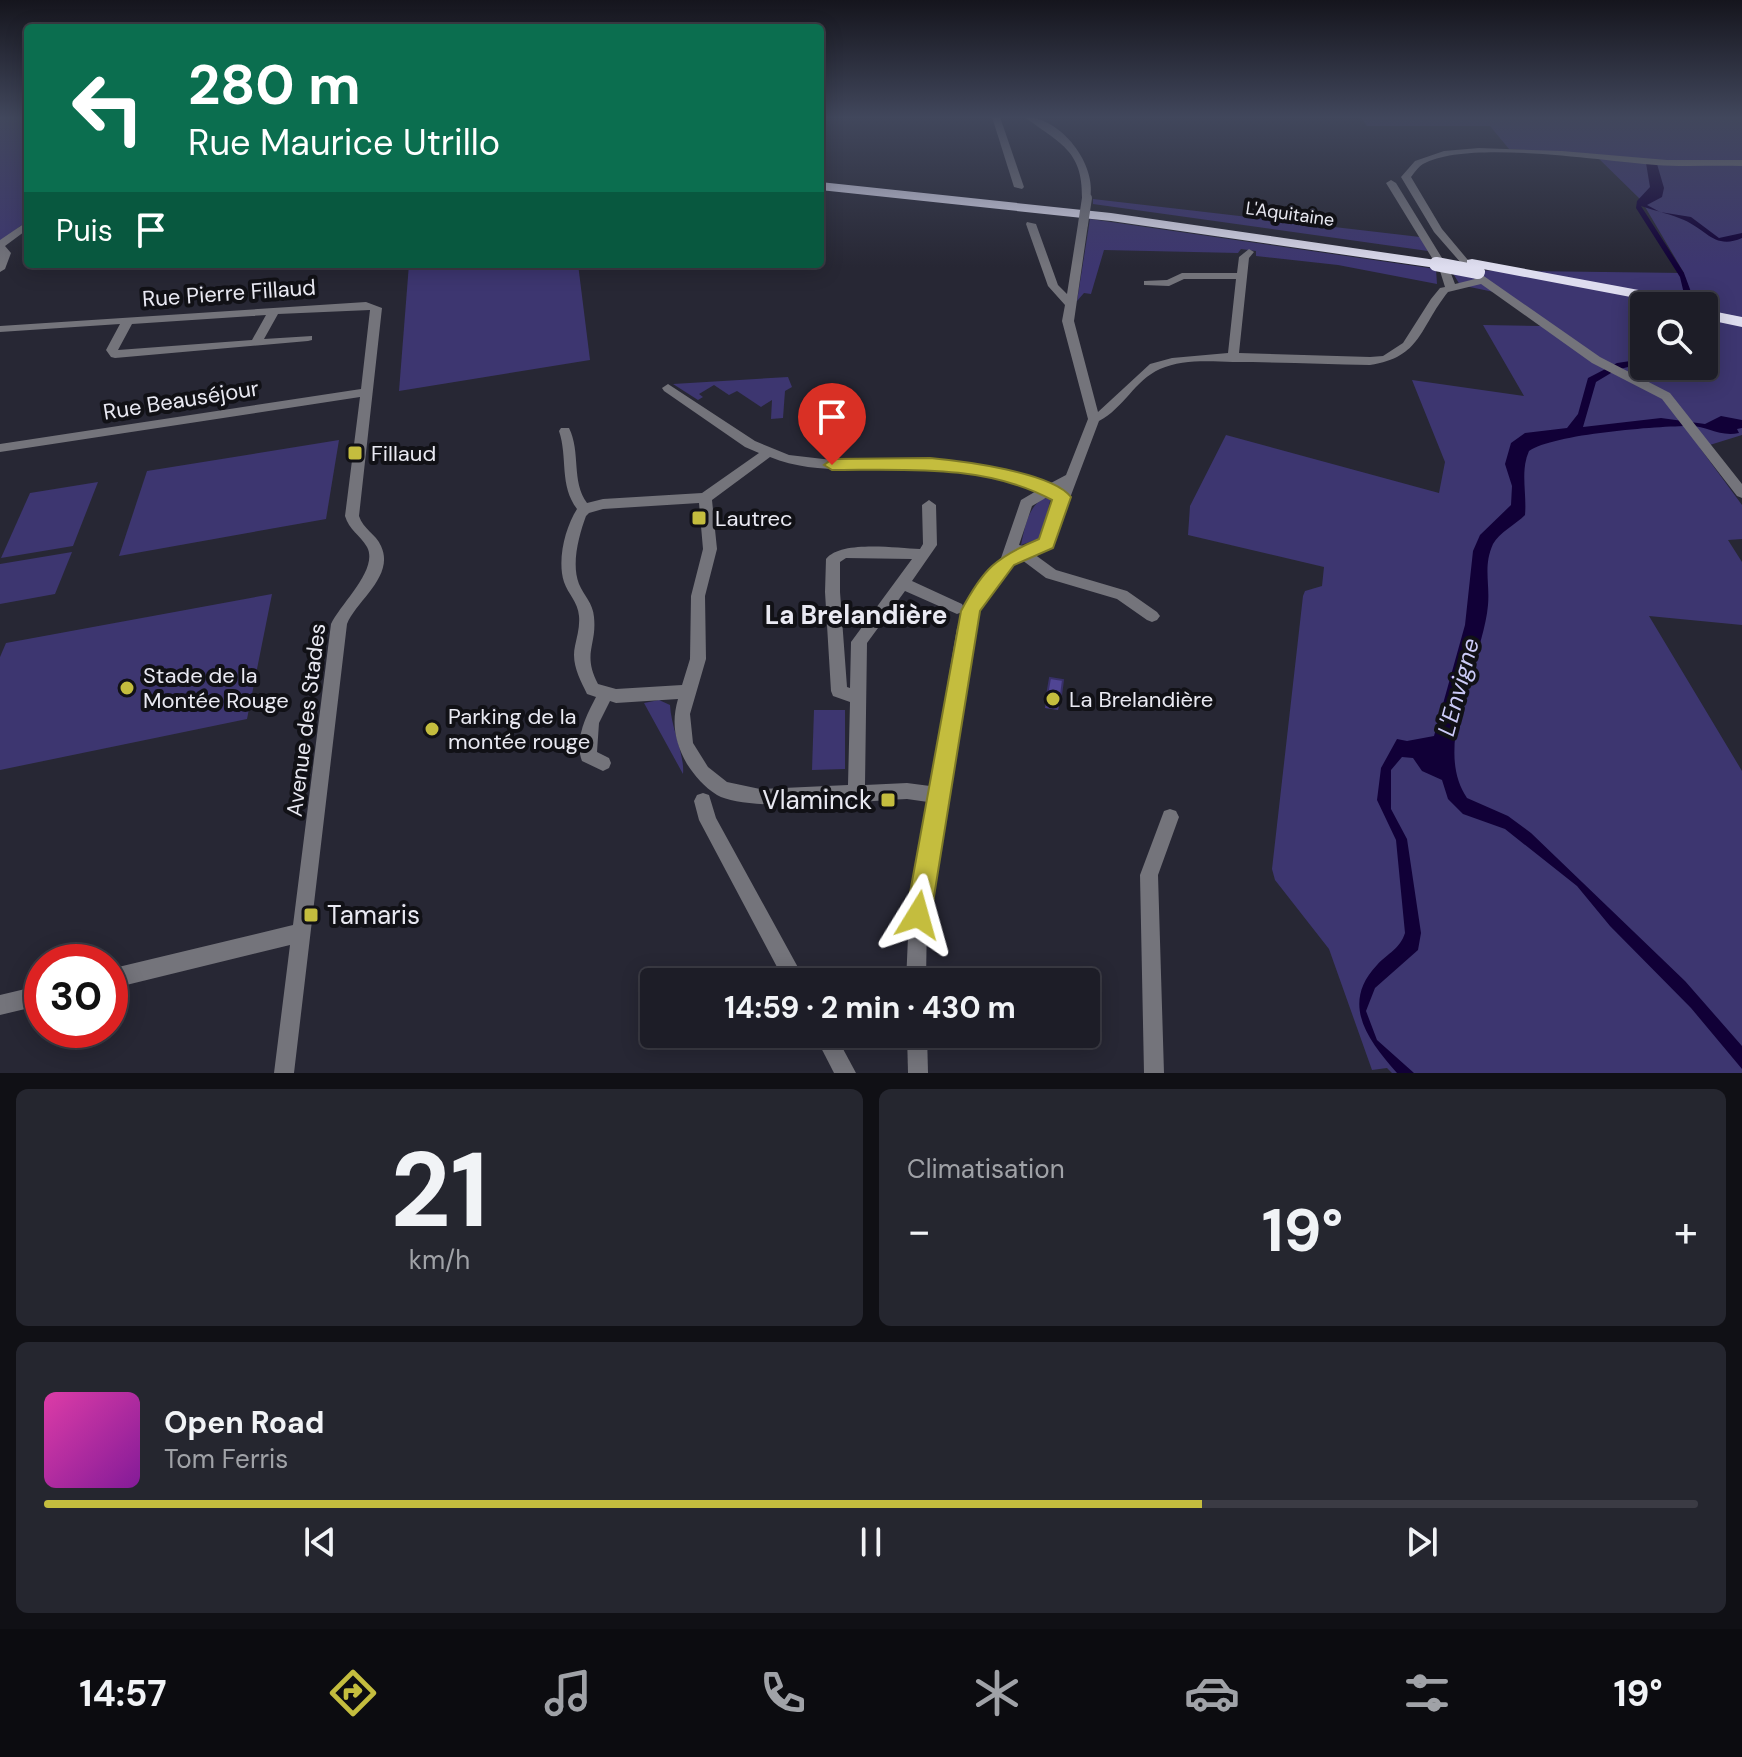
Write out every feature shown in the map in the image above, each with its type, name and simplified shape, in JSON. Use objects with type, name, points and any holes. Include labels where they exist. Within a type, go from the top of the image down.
[{"type":"highway","name":"L'Aquitaine","points":[[824,179],[1176,218],[1433,260],[1477,272],[1630,300]]},
{"type":"highway","name":"L'Aquitaine","points":[[824,186],[1124,218],[1433,260]]},
{"type":"highway","name":"L'Aquitaine","points":[[1477,272],[1630,295]]},
{"type":"highway","name":"L'Aquitaine","points":[[1718,309],[1742,314]]},
{"type":"highway","points":[[1718,317],[1742,322]]},
{"type":"street","points":[[1012,167],[1019,187]]},
{"type":"street","points":[[1019,548],[1026,503],[1056,493],[1069,479],[1094,419],[1070,338],[1069,303],[1087,198],[1088,176],[1083,167]]},
{"type":"street","points":[[1413,167],[1408,182],[1438,230],[1477,272],[1603,365],[1666,396],[1742,493]]},
{"type":"street","points":[[1391,183],[1445,271],[1450,286]]},
{"type":"street","points":[[1031,224],[1053,286],[1069,303]]},
{"type":"street","points":[[0,269],[6,253],[0,246],[24,227]]},
{"type":"street","points":[[1233,358],[1244,257],[1249,252]]},
{"type":"street","points":[[1094,419],[1111,410],[1130,386],[1154,367],[1178,359],[1370,361],[1394,358],[1411,342],[1436,298],[1450,286],[1477,272]]},
{"type":"street","points":[[1148,283],[1166,284],[1182,276],[1242,276]]},
{"type":"street","name":"Rue Pierre Fillaud","points":[[0,329],[374,307],[367,392]]},
{"type":"street","points":[[256,343],[274,311]]},
{"type":"street","points":[[128,320],[112,353],[308,338]]},
{"type":"street","points":[[668,388],[767,453],[832,465],[956,466],[1056,493]]},
{"type":"street","name":"Rue Beauséjour","points":[[0,448],[367,392]]},
{"type":"street","name":"Avenue des Stades","points":[[284,1073],[339,624],[368,584],[376,562],[371,540],[353,522],[367,392]]},
{"type":"street","points":[[565,431],[572,448],[570,489],[584,509]]},
{"type":"street","points":[[687,692],[605,695],[593,689],[582,671],[580,654],[586,610],[570,579],[577,520],[584,509],[603,504],[705,498],[767,453]]},
{"type":"street","points":[[916,968],[918,915],[965,628],[975,601],[1007,560],[1019,548],[1046,543],[1056,493]]},
{"type":"street","points":[[705,498],[710,549],[698,596],[698,659],[682,714],[685,745],[711,782],[740,795],[760,797],[907,791],[937,795]]},
{"type":"street","points":[[856,793],[859,642],[930,545],[929,505]]},
{"type":"street","points":[[1019,548],[1051,574],[1122,595],[1152,616]]},
{"type":"street","points":[[857,698],[839,691],[840,652],[830,592],[833,559],[844,553],[923,554]]},
{"type":"street","points":[[902,583],[957,608]]},
{"type":"street","points":[[603,763],[588,756],[591,723],[605,695]]},
{"type":"street","points":[[703,801],[708,820],[788,968]]},
{"type":"street","points":[[1154,1073],[1149,875],[1170,817]]},
{"type":"street","points":[[128,975],[301,933]]},
{"type":"street","points":[[0,1005],[24,999]]},
{"type":"street","points":[[832,1048],[846,1073]]},
{"type":"street","points":[[917,1048],[918,1073]]},
{"type":"shaded area","points":[[0,167],[24,167],[24,223],[0,242]]},
{"type":"shaded area","points":[[1607,167],[1742,167],[1742,435],[1700,448],[1742,505],[1742,539],[1728,540],[1742,562],[1742,625],[1649,616],[1742,771],[1742,1073],[1392,1073],[1387,1068],[1372,1070],[1329,949],[1275,880],[1272,869],[1303,596],[1305,591],[1322,586],[1324,567],[1188,535],[1190,506],[1226,435],[1439,493],[1445,462],[1412,380],[1524,396],[1483,325],[1541,326],[1494,292],[1460,285],[1451,270],[1684,273],[1641,200]]},
{"type":"shaded area","points":[[1093,199],[1420,237],[1428,251],[1093,204]]},
{"type":"shaded area","points":[[1090,219],[1436,269],[1437,284],[1338,265],[1256,256],[1256,251],[1241,249],[1238,253],[1104,250],[1091,294],[1084,293],[1077,301]]},
{"type":"shaded area","points":[[409,268],[578,268],[590,360],[399,391]]},
{"type":"shaded area","points":[[788,377],[792,387],[785,391],[783,418],[771,419],[772,400],[761,407],[737,391],[729,395],[714,385],[699,394],[703,397],[698,400],[673,384]]},
{"type":"shaded area","points":[[339,440],[326,519],[119,556],[147,471]]},
{"type":"shaded area","points":[[98,482],[73,546],[1,558],[30,493]]},
{"type":"shaded area","points":[[1051,497],[1041,538],[1021,545],[1033,508]]},
{"type":"shaded area","points":[[72,552],[55,594],[0,604],[0,564]]},
{"type":"shaded area","name":"Stade de la Montée Rouge","points":[[272,594],[247,719],[0,770],[0,657],[6,643]]},
{"type":"shaded area","points":[[659,700],[670,705],[683,774],[644,703]]},
{"type":"shaded area","points":[[814,710],[845,710],[845,769],[812,770]]},
{"type":"water","points":[[1647,167],[1658,167],[1664,188],[1662,197],[1647,205],[1659,212],[1641,206],[1684,273],[1691,292],[1684,292],[1680,277],[1636,208],[1637,201],[1650,187]]},
{"type":"water","points":[[1662,212],[1691,217],[1719,238],[1742,233],[1742,238],[1725,242],[1718,240],[1684,220]]},
{"type":"water","name":"L'Envigne","points":[[1630,361],[1630,366],[1616,370],[1596,382],[1583,427],[1661,418],[1705,424],[1721,416],[1742,420],[1742,428],[1737,429],[1739,433],[1732,434],[1690,426],[1631,429],[1560,440],[1529,451],[1524,474],[1525,515],[1496,540],[1488,560],[1488,605],[1484,627],[1457,729],[1454,754],[1457,777],[1467,798],[1508,816],[1531,833],[1685,981],[1742,1046],[1742,1069],[1691,1008],[1610,926],[1577,886],[1505,829],[1463,814],[1448,799],[1442,780],[1422,771],[1413,758],[1402,757],[1391,770],[1391,809],[1407,839],[1421,933],[1418,950],[1375,988],[1366,1011],[1377,1040],[1414,1073],[1397,1073],[1368,1035],[1359,1008],[1366,979],[1397,947],[1405,933],[1396,840],[1377,800],[1381,768],[1397,739],[1407,741],[1434,736],[1465,625],[1473,551],[1480,535],[1511,505],[1512,486],[1505,464],[1511,443],[1525,433],[1567,428],[1578,414],[1588,378],[1617,363]]},
{"type":"building","name":"La Brelandière","points":[[1050,678],[1063,680],[1060,703],[1046,701]]},
{"type":"place","name":"Fillaud","points":[[355,453]]},
{"type":"place","name":"Lautrec","points":[[699,518]]},
{"type":"place","name":"Stade de la Montée Rouge","points":[[127,688]]},
{"type":"place","name":"La Brelandière","points":[[1053,699]]},
{"type":"place","name":"Parking de la montée rouge","points":[[432,729]]},
{"type":"place","name":"Vlaminck","points":[[888,800]]},
{"type":"place","name":"Tamaris","points":[[311,915]]},
{"type":"district","name":"La Brelandière","points":[[856,615]]},
{"type":"route","points":[[832,465],[930,464],[964,467],[1041,486],[1062,497],[1046,543],[1007,560],[981,591],[970,611],[918,915]]}]
